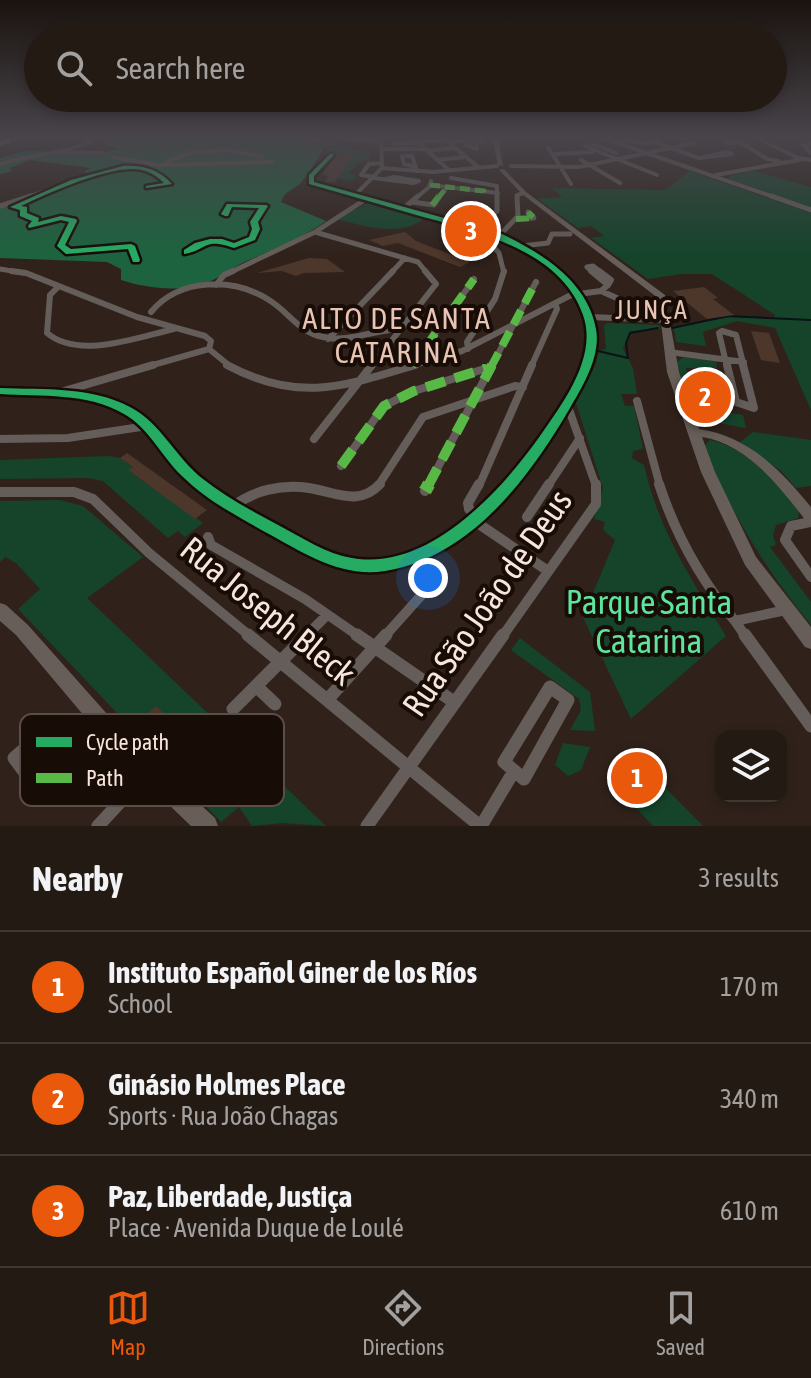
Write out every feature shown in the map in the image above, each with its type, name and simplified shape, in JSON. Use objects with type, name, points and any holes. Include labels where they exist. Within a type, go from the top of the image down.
[{"type":"street","points":[[0,206],[91,177]]},
{"type":"street","points":[[61,391],[131,412],[185,471],[232,507],[307,547],[346,563],[390,564],[418,554],[476,518],[512,484],[589,363],[593,337],[589,317],[577,294],[522,246],[499,236],[366,199],[357,193],[311,183],[311,177]]},
{"type":"street","points":[[357,193],[374,177],[386,179],[413,183],[419,181],[394,177],[386,179]]},
{"type":"street","points":[[403,209],[430,185],[432,177]]},
{"type":"street","points":[[511,177],[521,190],[662,297],[673,372],[693,432],[750,561],[811,641]]},
{"type":"street","points":[[567,177],[571,184]]},
{"type":"street","points":[[610,177],[620,183]]},
{"type":"street","points":[[722,177],[811,210]]},
{"type":"street","points":[[451,180],[497,186],[497,211],[478,230]]},
{"type":"street","points":[[430,185],[482,195],[498,193]]},
{"type":"street","points":[[412,202],[434,205],[447,188]]},
{"type":"street","points":[[516,219],[517,195],[521,190]]},
{"type":"street","points":[[216,285],[224,275],[315,232],[366,199]]},
{"type":"street","points":[[457,224],[474,206]]},
{"type":"street","points":[[527,210],[544,224]]},
{"type":"street","points":[[499,236],[516,219],[534,218]]},
{"type":"street","points":[[468,349],[467,342],[500,289],[505,274],[499,253],[478,230]]},
{"type":"street","points":[[314,439],[436,284],[422,264],[315,232]]},
{"type":"street","points":[[522,246],[548,243],[552,234],[570,234]]},
{"type":"street","points":[[328,339],[405,258]]},
{"type":"street","points":[[0,269],[26,273],[137,317],[205,336],[211,341],[209,349]]},
{"type":"street","points":[[412,366],[474,279]]},
{"type":"street","points":[[425,491],[536,282]]},
{"type":"street","points":[[150,321],[151,312],[160,300],[173,293],[216,285],[249,292],[268,300],[294,325],[328,339],[402,329]]},
{"type":"street","points":[[601,291],[608,285]]},
{"type":"street","points":[[61,288],[50,295],[47,333],[59,343],[93,344],[177,328]]},
{"type":"street","points":[[209,349],[235,370],[279,388],[310,389],[359,382],[468,349],[577,294],[601,291],[650,313]]},
{"type":"street","points":[[548,571],[476,518],[468,503],[476,492],[557,309],[555,303]]},
{"type":"street","points":[[137,317],[151,312]]},
{"type":"street","points":[[589,317],[665,320]]},
{"type":"street","points":[[154,333],[162,325]]},
{"type":"street","points":[[722,331],[736,335],[754,408],[737,403],[726,359],[719,333],[722,331]]},
{"type":"street","points":[[0,391],[61,391],[209,349]]},
{"type":"street","points":[[669,352],[744,362]]},
{"type":"street","points":[[341,466],[384,406],[414,391],[484,369],[489,371]]},
{"type":"street","points":[[93,399],[94,384]]},
{"type":"street","points":[[232,507],[254,493],[288,487],[311,488],[346,498],[367,495],[378,487],[421,419],[515,386],[523,387]]},
{"type":"street","name":"Rua São João de Deus","points":[[367,826],[596,504],[596,481],[566,401]]},
{"type":"street","points":[[637,401],[647,445],[673,520],[703,581],[811,726]]},
{"type":"street","points":[[0,439],[68,438],[147,426]]},
{"type":"street","points":[[693,432],[714,435],[751,455],[777,475],[811,520],[791,526],[785,540],[811,577]]},
{"type":"street","points":[[527,517],[580,438]]},
{"type":"street","name":"Rua Joseph Bleck","points":[[0,492],[74,492],[93,499],[149,553],[480,826]]},
{"type":"street","points":[[208,537],[211,545],[375,646],[454,702]]},
{"type":"street","points":[[328,699],[427,590],[436,576],[418,554]]},
{"type":"street","points":[[0,610],[22,630],[94,714]]},
{"type":"street","points":[[735,621],[787,610]]},
{"type":"street","points":[[233,709],[327,615]]},
{"type":"street","points":[[256,686],[275,704]]},
{"type":"street","points":[[550,687],[568,700],[524,779],[514,771],[504,762],[550,687]]},
{"type":"street","points":[[480,826],[514,771]]},
{"type":"street","points":[[98,826],[117,806]]},
{"type":"street","points":[[185,806],[207,826]]},
{"type":"green space","points":[[94,177],[306,177],[286,193],[281,202],[326,221],[211,281],[189,287],[154,287],[121,280],[121,269],[107,262],[0,258],[0,207]]},
{"type":"green space","points":[[340,177],[356,177],[352,181],[338,179]]},
{"type":"green space","points":[[683,177],[706,177],[811,213],[811,410],[775,328],[737,321],[703,332],[706,346],[676,342],[674,328],[730,317],[774,319],[775,315],[712,274],[681,274],[648,279],[591,238],[604,236],[591,226],[578,228],[538,199],[562,197],[552,188],[665,190]]},
{"type":"green space","points":[[729,177],[774,177],[811,187],[811,208]]},
{"type":"green space","points":[[370,202],[424,218],[405,228],[394,229],[337,219]]},
{"type":"green space","name":"Parque Santa Catarina","points":[[607,323],[659,325],[661,329],[630,331],[623,349],[633,368],[637,394],[621,394],[625,406],[634,406],[643,449],[633,451],[632,458],[644,465],[667,533],[726,636],[631,719],[583,617],[615,540],[603,530],[605,522],[594,519],[603,488],[575,400],[595,366],[599,351],[606,349],[604,326]]},
{"type":"green space","points":[[683,357],[716,361],[717,368],[686,368],[690,379],[720,383],[727,412],[743,415],[746,428],[714,421],[696,412],[686,394],[677,362]]},
{"type":"green space","points":[[753,432],[811,440],[811,486],[796,488],[781,471],[740,442]]},
{"type":"green space","points":[[710,440],[748,458],[799,510],[798,518],[776,525],[773,535],[776,545],[770,547],[811,602],[811,625],[764,562],[737,517],[704,446]]},
{"type":"green space","points":[[120,458],[133,467],[129,471],[203,523],[185,537],[178,531],[168,538],[103,481],[87,478],[0,479],[0,460]]},
{"type":"green space","points":[[59,500],[83,506],[143,557],[87,598],[209,714],[118,714],[18,609],[40,589],[16,563],[5,557],[0,562],[0,501]]},
{"type":"green space","points":[[520,638],[590,692],[595,731],[570,730],[581,710],[579,699],[511,650]]},
{"type":"green space","points":[[563,743],[590,747],[581,770],[568,776],[555,765]]},
{"type":"green space","points":[[642,764],[703,826],[653,826],[618,789]]},
{"type":"green space","points":[[284,786],[326,826],[283,823],[252,826],[239,807],[221,822],[206,806],[284,806]]},
{"type":"building","points":[[328,177],[339,177],[335,182],[325,182]]},
{"type":"building","points":[[405,232],[416,241],[470,262],[460,267],[398,243],[383,246],[369,240]]},
{"type":"building","points":[[309,258],[327,259],[345,272],[296,276],[282,271],[257,273]]},
{"type":"building","points":[[704,287],[718,298],[713,299],[734,315],[707,319],[673,291]]},
{"type":"building","points":[[751,331],[769,333],[780,363],[761,360]]},
{"type":"building","points":[[127,453],[207,510],[195,519],[128,470],[133,467],[120,458]]},
{"type":"building","points":[[156,706],[164,714],[147,714]]},
{"type":"waterway","points":[[672,328],[728,316],[811,320]]},
{"type":"waterway","points":[[598,351],[628,358],[626,343],[630,333],[658,328]]},
{"type":"marked path","points":[[430,185],[484,191],[482,194]]},
{"type":"marked path","points":[[432,205],[447,187]]},
{"type":"marked path","points":[[516,219],[534,218],[528,212]]},
{"type":"marked path","points":[[412,366],[474,279]]},
{"type":"marked path","points":[[425,491],[536,282]]},
{"type":"marked path","points":[[341,466],[384,406],[414,391],[484,369],[489,371]]},
{"type":"cycle path","points":[[91,177],[14,207],[24,209],[23,214],[36,220],[32,226],[61,218],[73,221],[61,246],[69,252],[131,246],[136,260]]},
{"type":"cycle path","points":[[148,187],[169,184],[160,177]]},
{"type":"cycle path","points":[[0,391],[66,394],[115,404],[139,418],[180,466],[217,497],[305,547],[339,561],[362,566],[385,564],[409,558],[454,534],[476,518],[512,483],[569,401],[591,347],[588,315],[570,285],[558,273],[514,243],[499,236],[311,183],[311,177]]},
{"type":"cycle path","points":[[187,252],[210,241],[222,241],[234,246],[252,238],[256,229],[254,222],[264,206],[229,205],[225,214]]},
{"type":"place","name":"Paz, Liberdade, Justiça","points":[[471,231]]},
{"type":"place","name":"Ginásio Holmes Place","points":[[705,397]]},
{"type":"place","name":"Instituto Español Giner de los Ríos","points":[[637,778]]},
{"type":"district","name":"JUNÇA","points":[[652,310]]},
{"type":"district","name":"ALTO DE SANTA CATARINA","points":[[397,336]]}]
